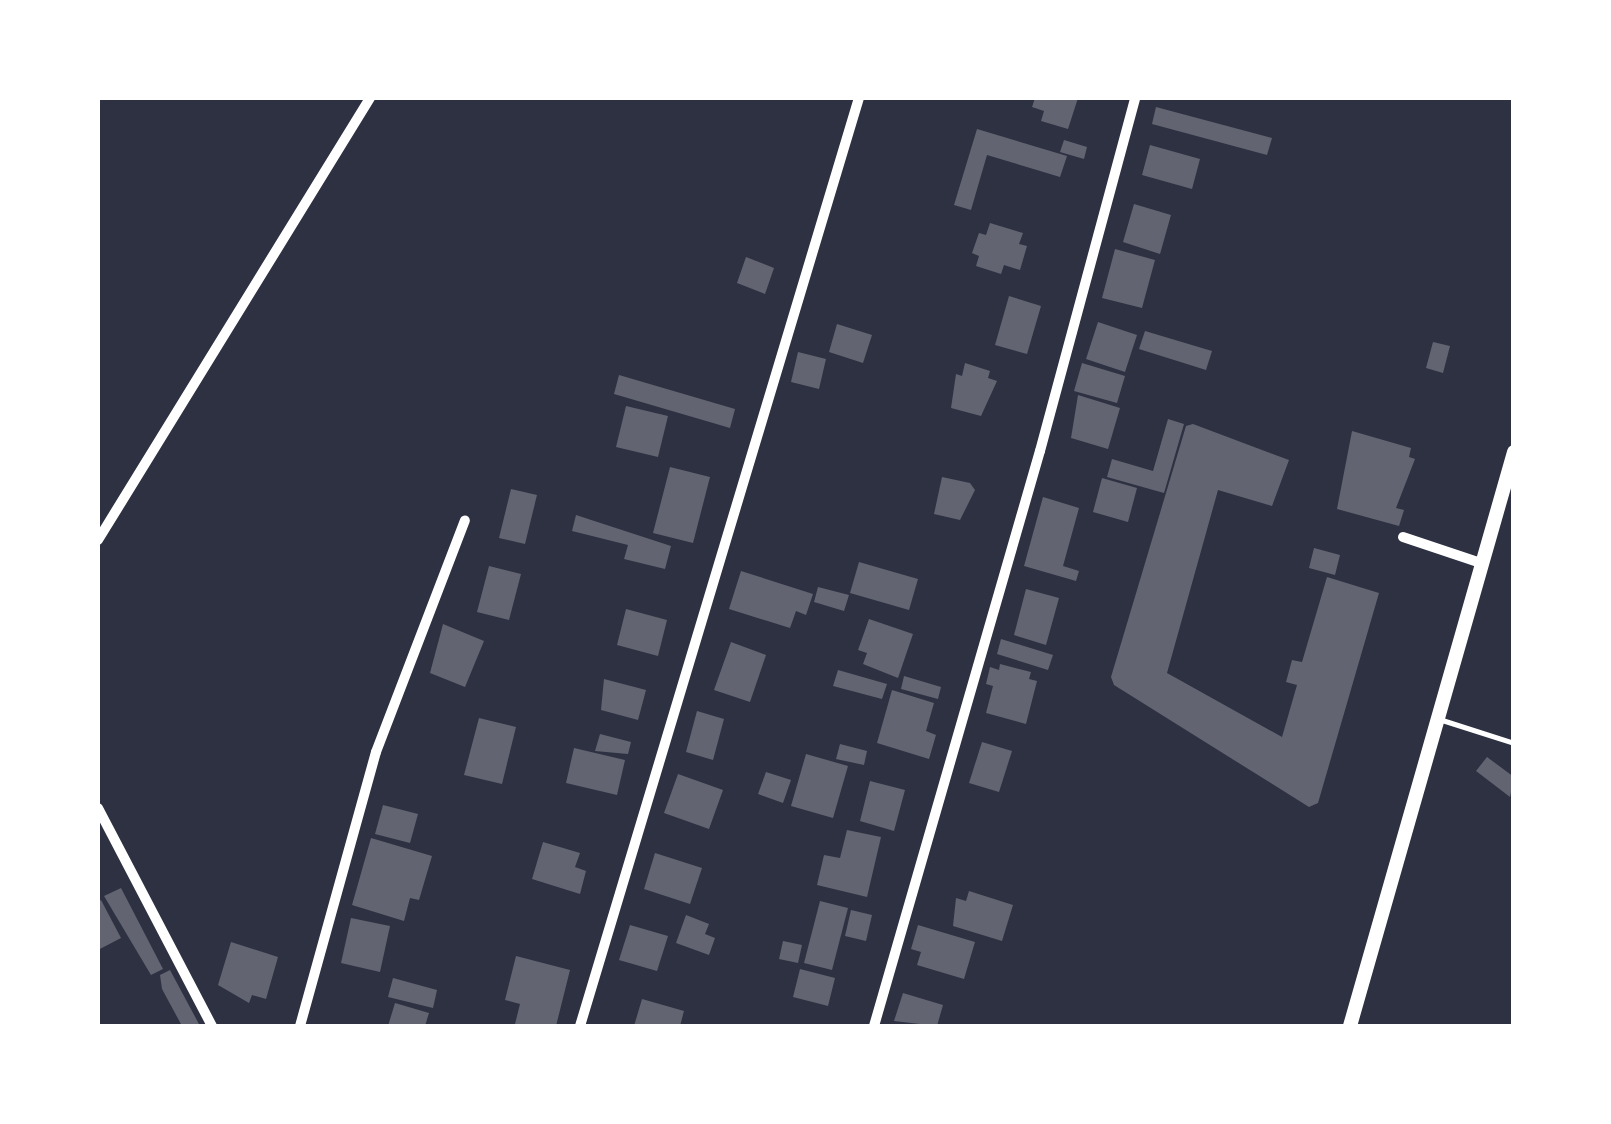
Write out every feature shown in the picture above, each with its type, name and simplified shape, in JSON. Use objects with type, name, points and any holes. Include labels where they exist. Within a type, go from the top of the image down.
[{"type":"street","points":[[98,540],[370,98]]},
{"type":"street","points":[[580,1026],[859,98]]},
{"type":"street","points":[[874,1026],[1040,452],[1135,98]]},
{"type":"street","points":[[1350,1026],[1434,718],[1514,452]]},
{"type":"street","points":[[300,1026],[376,752],[465,520]]},
{"type":"street","points":[[1404,537],[1481,563]]},
{"type":"street","points":[[98,808],[212,1026]]},
{"type":"lane","points":[[1434,718],[1514,743]]},
{"type":"building","points":[[1035,98],[1078,98],[1068,129],[1041,121],[1044,111],[1032,107]]},
{"type":"building","points":[[1156,107],[1272,138],[1267,155],[1152,124]]},
{"type":"building","points":[[977,129],[1067,156],[1060,177],[987,155],[971,210],[954,205]]},
{"type":"building","points":[[1064,140],[1087,147],[1084,159],[1060,152]]},
{"type":"building","points":[[1150,145],[1200,159],[1192,189],[1142,175]]},
{"type":"building","points":[[1134,204],[1171,215],[1160,254],[1123,242]]},
{"type":"building","points":[[990,223],[1023,233],[1019,244],[1027,246],[1020,270],[1004,265],[1001,274],[976,266],[979,256],[972,253],[979,233],[986,235]]},
{"type":"building","points":[[1115,249],[1155,260],[1142,308],[1102,298]]},
{"type":"building","points":[[746,257],[774,268],[765,294],[737,283]]},
{"type":"building","points":[[1009,296],[1041,306],[1027,354],[995,345]]},
{"type":"building","points":[[1098,322],[1137,335],[1125,372],[1086,359]]},
{"type":"building","points":[[837,324],[872,335],[863,363],[829,352]]},
{"type":"building","points":[[1145,331],[1212,351],[1206,370],[1139,349]]},
{"type":"building","points":[[1433,342],[1450,346],[1443,373],[1426,368]]},
{"type":"building","points":[[798,352],[826,359],[819,389],[791,382]]},
{"type":"building","points":[[965,363],[990,371],[988,378],[997,381],[981,416],[951,408],[956,374],[962,376]]},
{"type":"building","points":[[1082,363],[1125,376],[1117,403],[1074,391]]},
{"type":"building","points":[[619,375],[735,409],[730,428],[614,394]]},
{"type":"building","points":[[1078,395],[1120,408],[1108,449],[1071,438]]},
{"type":"building","points":[[626,406],[668,416],[658,457],[616,447]]},
{"type":"building","points":[[1168,419],[1184,424],[1164,493],[1107,477],[1112,459],[1153,471]]},
{"type":"building","points":[[1193,424],[1289,460],[1272,506],[1218,490],[1167,673],[1282,737],[1297,685],[1286,682],[1292,660],[1302,662],[1327,577],[1379,593],[1318,803],[1309,807],[1114,685],[1111,677],[1186,426]]},
{"type":"building","points":[[1352,431],[1411,448],[1409,457],[1415,459],[1396,508],[1404,510],[1399,526],[1337,509]]},
{"type":"building","points":[[670,467],[710,477],[693,543],[653,533]]},
{"type":"building","points":[[942,477],[970,483],[975,490],[960,520],[934,514]]},
{"type":"building","points":[[1102,478],[1137,488],[1128,522],[1093,512]]},
{"type":"building","points":[[511,489],[537,495],[525,544],[499,538]]},
{"type":"building","points":[[1043,497],[1079,508],[1063,566],[1079,571],[1076,581],[1024,566]]},
{"type":"building","points":[[576,515],[671,546],[665,569],[624,559],[628,545],[572,531]]},
{"type":"building","points":[[1314,548],[1340,555],[1335,575],[1309,568]]},
{"type":"building","points":[[859,562],[918,579],[909,610],[850,593]]},
{"type":"building","points":[[489,566],[521,574],[509,620],[477,612]]},
{"type":"building","points":[[741,571],[813,594],[806,615],[796,611],[790,628],[729,609]]},
{"type":"building","points":[[818,587],[849,595],[844,611],[814,602]]},
{"type":"building","points":[[1026,589],[1059,598],[1046,645],[1014,635]]},
{"type":"building","points":[[626,609],[667,620],[658,656],[617,645]]},
{"type":"building","points":[[869,619],[913,634],[898,678],[863,664],[867,653],[858,650]]},
{"type":"building","points":[[443,624],[484,641],[465,687],[430,673]]},
{"type":"building","points":[[1001,639],[1053,655],[1048,670],[997,654]]},
{"type":"building","points":[[731,642],[766,655],[750,702],[714,690]]},
{"type":"building","points":[[1000,664],[1031,672],[1029,679],[1037,681],[1026,724],[986,713],[993,686],[986,684],[990,667],[999,670]]},
{"type":"building","points":[[838,670],[887,684],[882,699],[833,686]]},
{"type":"building","points":[[904,676],[941,687],[938,699],[901,689]]},
{"type":"building","points":[[604,679],[646,690],[638,720],[601,710]]},
{"type":"building","points":[[892,690],[934,703],[926,731],[936,735],[929,759],[877,743]]},
{"type":"building","points":[[697,711],[724,719],[713,760],[686,752]]},
{"type":"building","points":[[479,718],[516,727],[502,784],[464,775]]},
{"type":"building","points":[[600,734],[631,742],[628,754],[595,751]]},
{"type":"building","points":[[982,742],[1012,751],[999,792],[969,783]]},
{"type":"building","points":[[840,744],[867,751],[864,765],[836,759]]},
{"type":"building","points":[[574,748],[625,760],[617,795],[566,783]]},
{"type":"building","points":[[806,754],[848,766],[833,818],[791,806]]},
{"type":"building","points":[[1487,757],[1514,777],[1510,797],[1476,771]]},
{"type":"building","points":[[766,772],[791,780],[783,803],[758,794]]},
{"type":"building","points":[[678,774],[723,790],[709,829],[664,813]]},
{"type":"building","points":[[870,781],[905,790],[894,831],[860,821]]},
{"type":"building","points":[[383,805],[418,814],[410,843],[375,834]]},
{"type":"building","points":[[847,830],[881,837],[867,897],[817,885],[824,855],[840,858]]},
{"type":"building","points":[[371,838],[432,856],[419,900],[410,898],[404,921],[352,905]]},
{"type":"building","points":[[543,842],[580,853],[575,867],[586,871],[580,894],[532,879]]},
{"type":"building","points":[[655,853],[702,868],[690,904],[644,889]]},
{"type":"building","points":[[121,888],[163,969],[151,975],[104,896]]},
{"type":"building","points":[[969,891],[1013,905],[1002,941],[953,926],[956,898],[966,901]]},
{"type":"building","points":[[101,900],[121,938],[98,950],[98,902]]},
{"type":"building","points":[[820,901],[848,908],[832,970],[804,963]]},
{"type":"building","points":[[851,910],[872,915],[866,941],[845,936]]},
{"type":"building","points":[[686,915],[709,924],[705,934],[715,938],[709,955],[676,943]]},
{"type":"building","points":[[351,918],[390,926],[380,972],[341,963]]},
{"type":"building","points":[[630,925],[668,936],[657,971],[619,960]]},
{"type":"building","points":[[918,925],[975,942],[964,979],[917,965],[921,952],[911,949]]},
{"type":"building","points":[[783,941],[802,945],[798,963],[779,959]]},
{"type":"building","points":[[231,942],[278,957],[266,999],[252,995],[249,1003],[218,985]]},
{"type":"building","points":[[516,956],[570,970],[556,1026],[515,1024],[520,1004],[505,1000]]},
{"type":"building","points":[[800,969],[835,978],[828,1006],[793,997]]},
{"type":"building","points":[[170,970],[200,1026],[182,1026],[162,989],[160,975]]},
{"type":"building","points":[[393,978],[437,990],[433,1008],[388,997]]},
{"type":"building","points":[[903,993],[943,1005],[937,1026],[894,1021]]},
{"type":"building","points":[[642,999],[684,1011],[680,1026],[634,1026]]},
{"type":"building","points":[[395,1003],[429,1013],[425,1026],[388,1026]]}]
